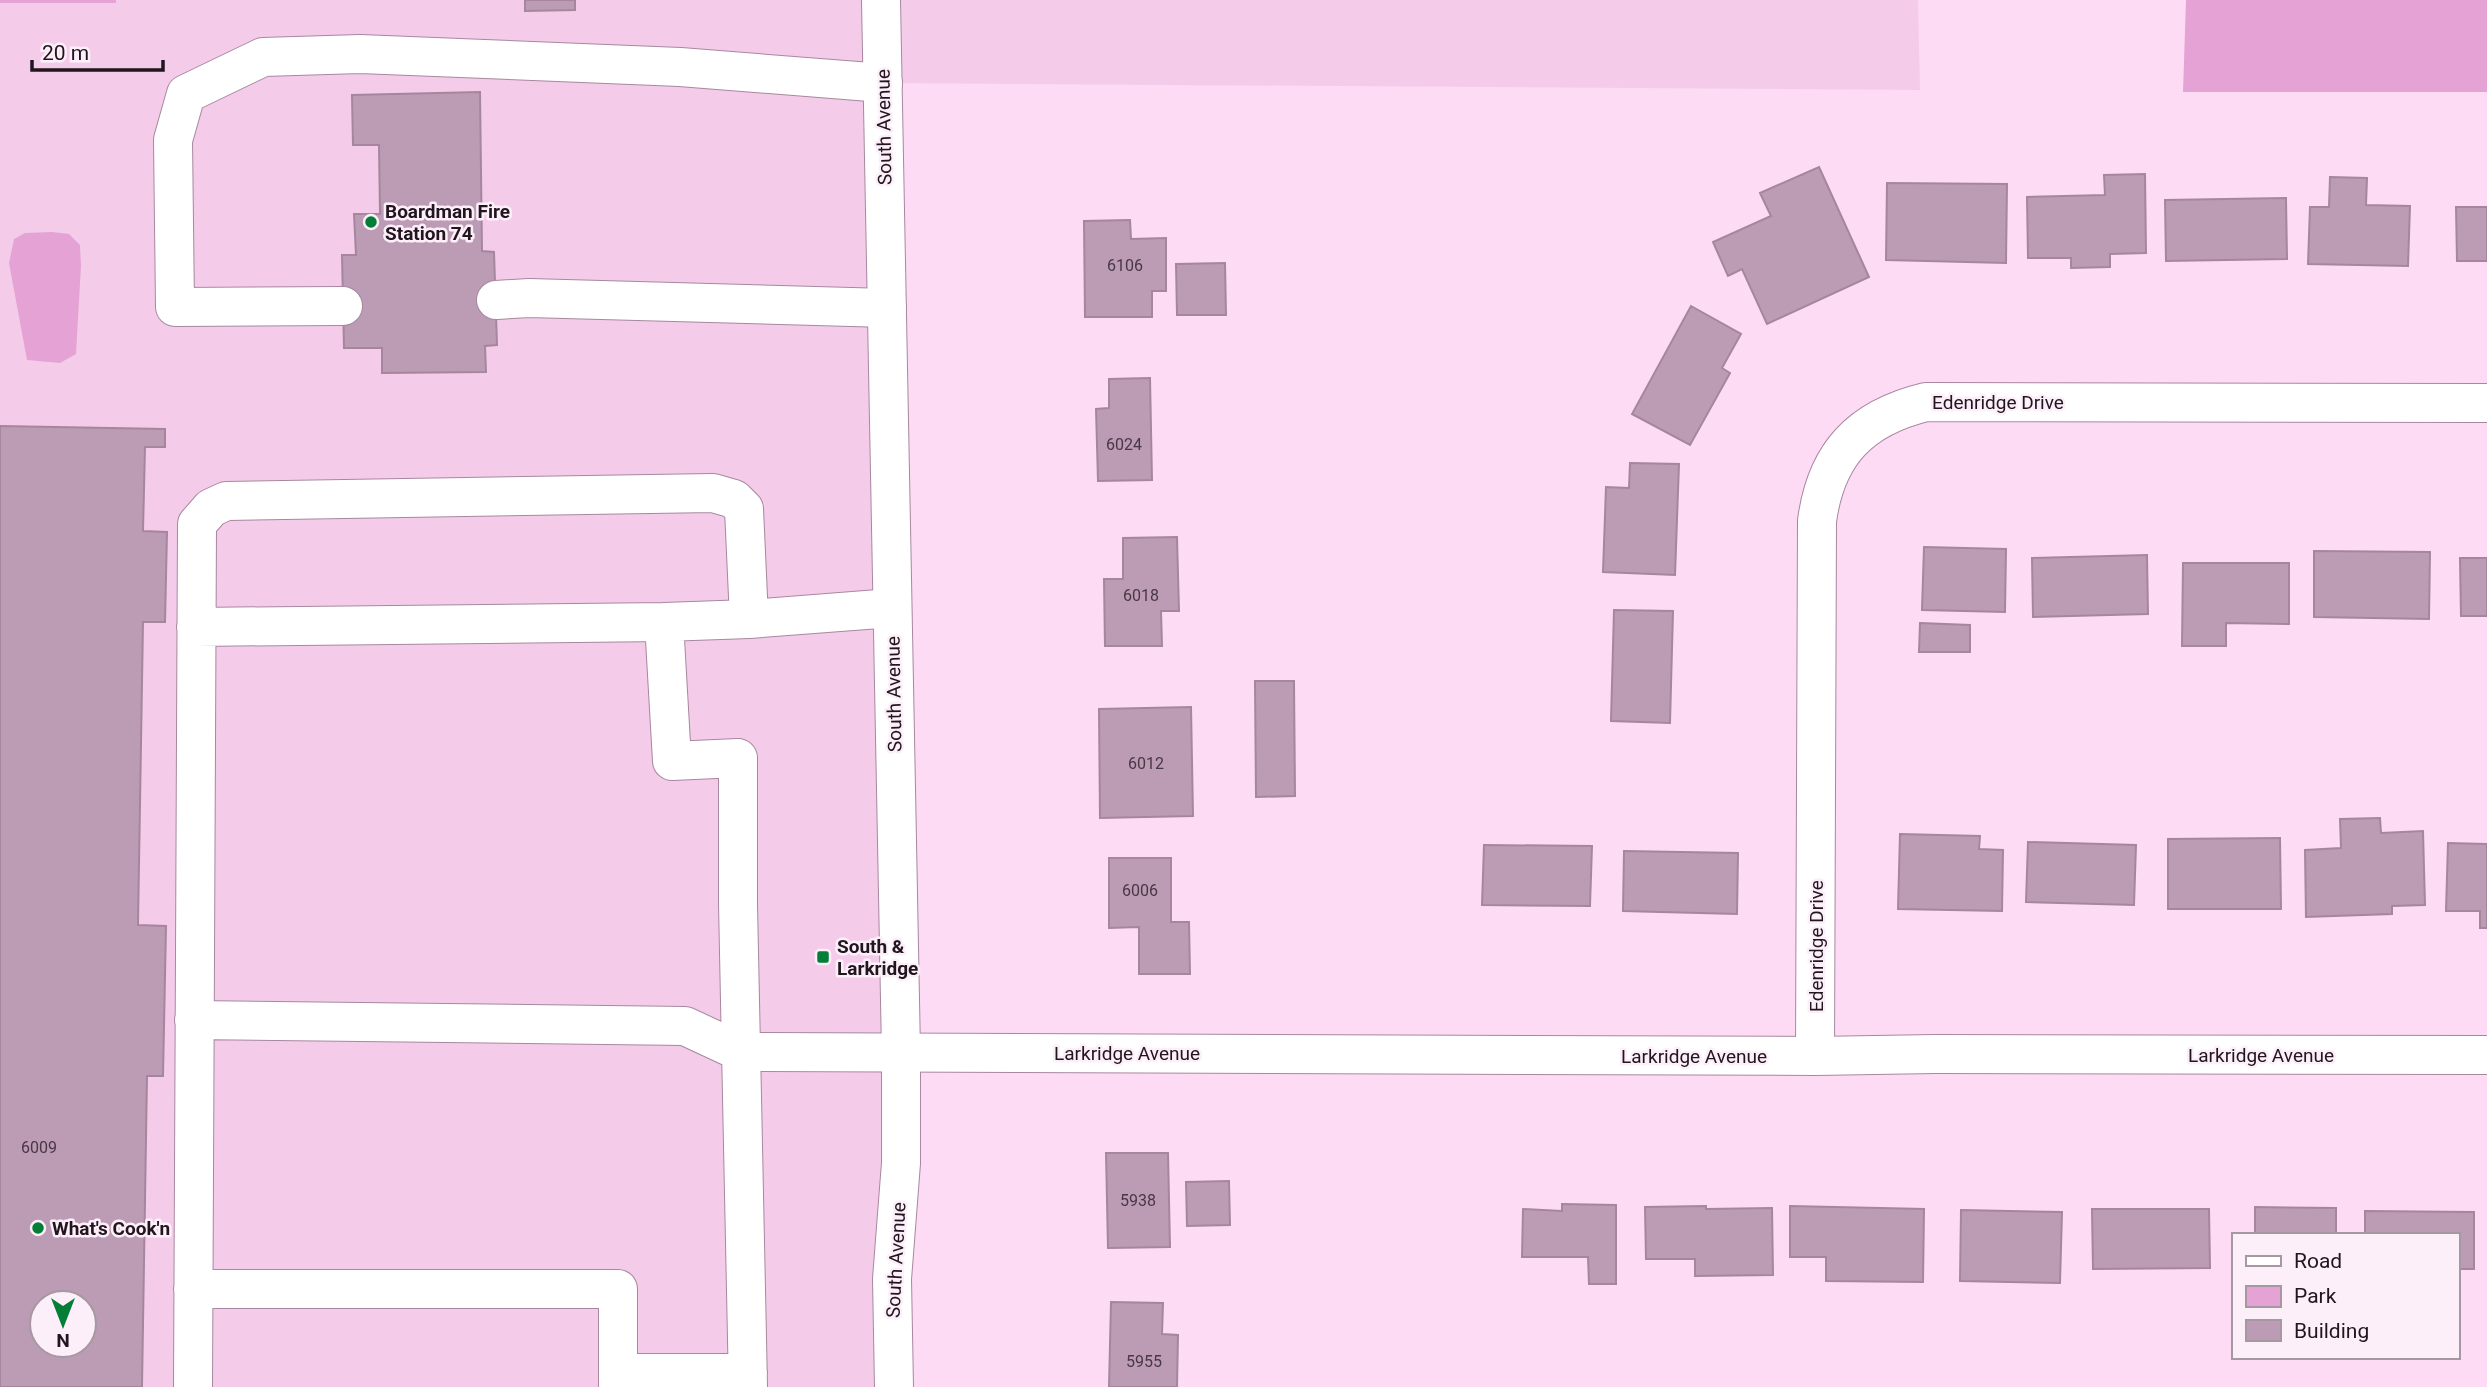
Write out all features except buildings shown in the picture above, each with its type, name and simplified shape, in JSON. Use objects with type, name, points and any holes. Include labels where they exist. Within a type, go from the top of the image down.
[{"type":"street","name":"South Avenue","points":[[881,0],[901,1052],[901,1163],[892,1279],[894,1387]]},
{"type":"street","points":[[343,306],[174,307],[173,140],[186,94],[263,57],[360,54],[680,68],[883,83]]},
{"type":"street","points":[[496,300],[529,298],[887,308]]},
{"type":"street","name":"Edenridge Drive","points":[[1815,1056],[1816,521],[1820,499],[1834,463],[1858,434],[1896,409],[1926,402],[2487,403]]},
{"type":"street","points":[[193,1387],[197,524],[211,508],[226,501],[713,493],[734,499],[744,509],[748,619]]},
{"type":"street","points":[[196,627],[664,622],[748,619],[892,608]]},
{"type":"street","points":[[193,1289],[618,1289],[618,1380],[748,1380],[738,758],[672,761],[664,622]]},
{"type":"street","points":[[194,1020],[685,1026],[741,1052]]},
{"type":"street","name":"Larkridge Avenue","points":[[741,1052],[1815,1056],[2487,1055]]},
{"type":"shaded area","points":[[116,0],[1918,0],[1920,90],[883,83],[894,1387],[0,1387],[0,3],[116,3]]},
{"type":"green space","points":[[0,0],[116,0],[116,3],[0,3]]},
{"type":"green space","points":[[2186,0],[2487,0],[2487,92],[2183,92]]},
{"type":"green space","points":[[25,233],[69,234],[80,245],[76,354],[60,363],[27,360],[9,263],[14,239]]},
{"type":"place","name":"Boardman Fire Station 74","points":[[371,222]]},
{"type":"place","name":"South & Larkridge","points":[[823,957]]},
{"type":"place","name":"What's Cook'n","points":[[38,1228]]}]
